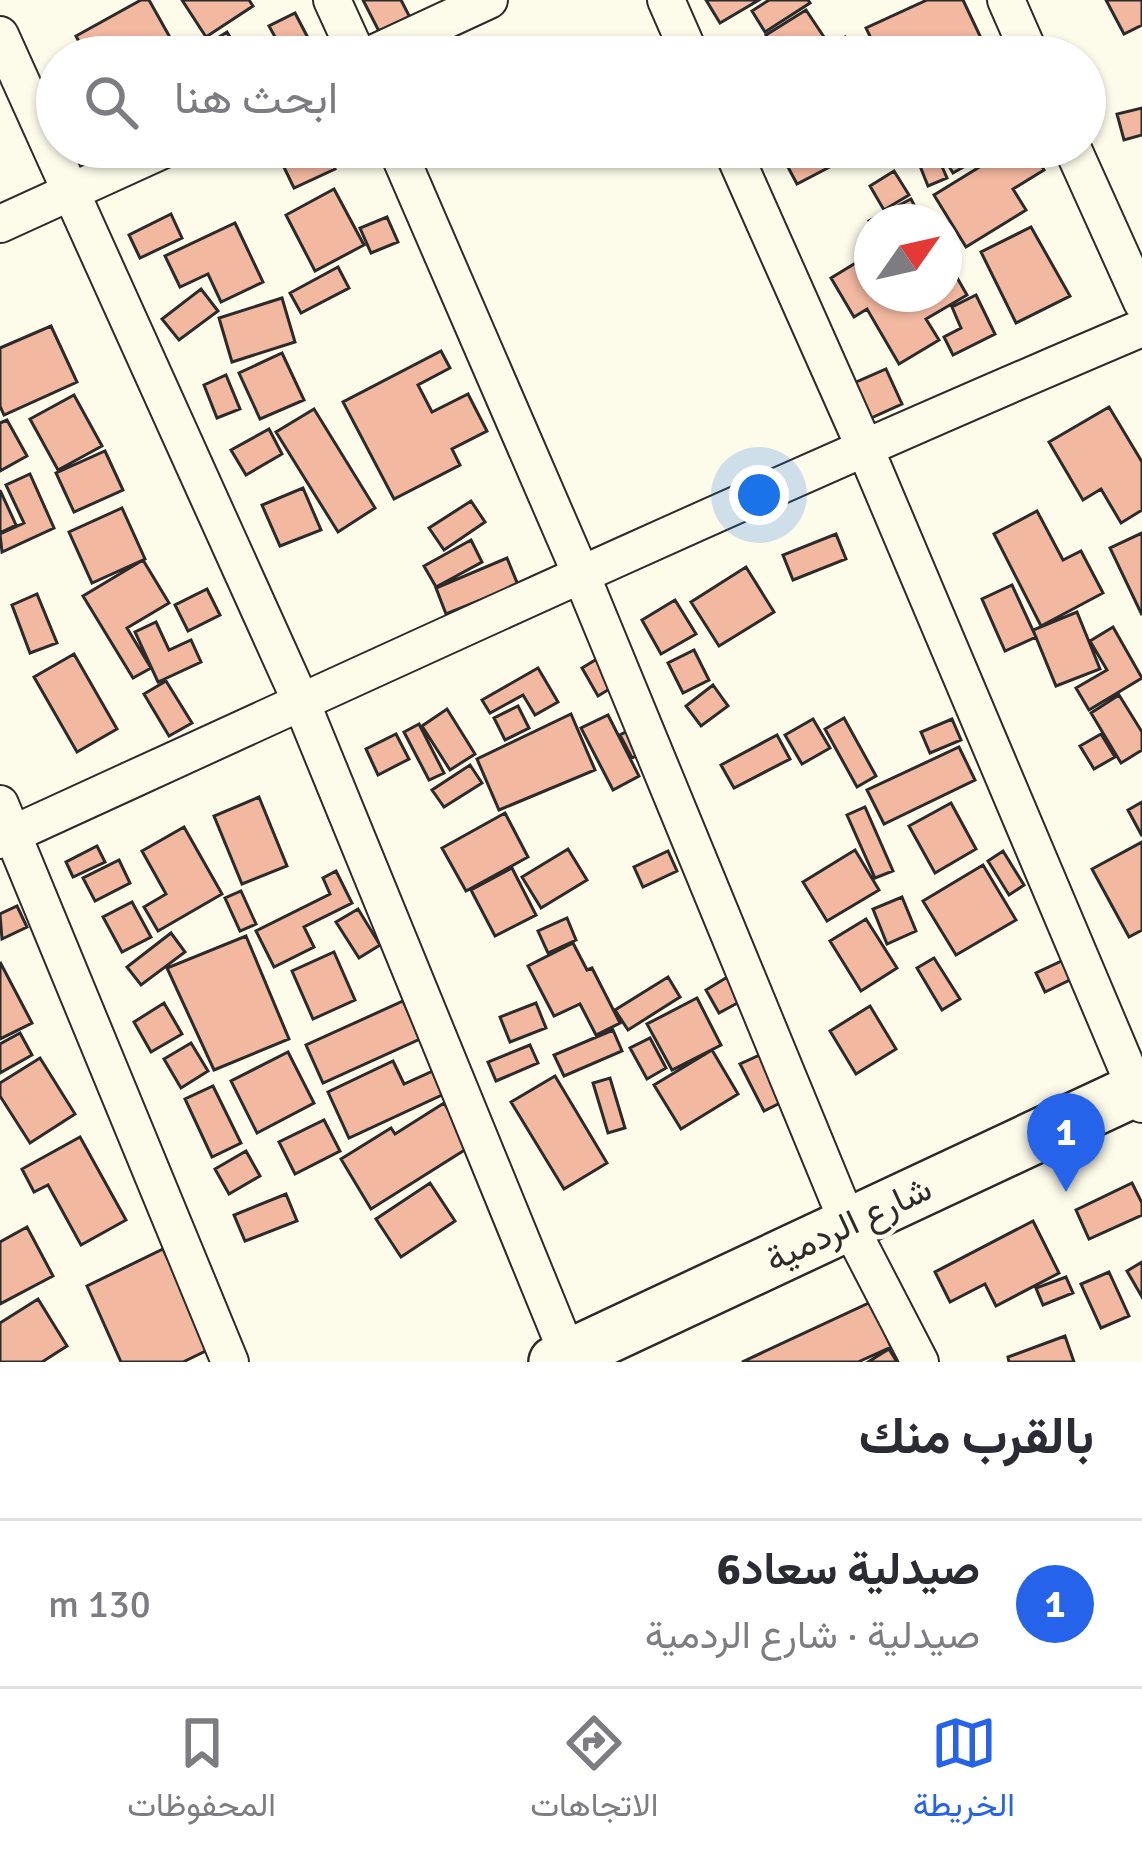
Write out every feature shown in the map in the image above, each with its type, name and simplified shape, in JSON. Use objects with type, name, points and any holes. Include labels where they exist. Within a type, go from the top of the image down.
[{"type":"street","points":[[332,0],[351,36]]},
{"type":"street","points":[[409,36],[489,0]]},
{"type":"street","points":[[666,0],[682,36]]},
{"type":"street","points":[[1006,0],[1022,36]]},
{"type":"street","points":[[0,35],[36,113]]},
{"type":"street","points":[[61,168],[302,704],[565,1360]]},
{"type":"street","points":[[0,224],[123,168]]},
{"type":"street","points":[[406,168],[580,572],[848,1223],[920,1362]]},
{"type":"street","points":[[740,168],[1140,1094]]},
{"type":"street","points":[[1081,168],[1142,302]]},
{"type":"street","points":[[230,1362],[4,826],[302,704],[580,572],[1142,328]]},
{"type":"street","name":"شارع الردمية","points":[[565,1360],[848,1223],[1140,1094]]},
{"type":"building","points":[[149,0],[169,36],[76,36]]},
{"type":"building","points":[[182,0],[249,0],[253,6],[205,36]]},
{"type":"building","points":[[363,0],[401,0],[417,31],[408,36],[381,36]]},
{"type":"building","points":[[706,0],[759,0],[720,23]]},
{"type":"building","points":[[769,0],[810,3],[765,32],[752,11]]},
{"type":"building","points":[[927,0],[963,0],[980,36],[870,36],[866,28]]},
{"type":"building","points":[[1106,0],[1142,0],[1142,25],[1124,34]]},
{"type":"building","points":[[806,10],[823,36],[767,36]]},
{"type":"building","points":[[295,13],[307,36],[274,36],[269,26]]},
{"type":"building","points":[[1142,108],[1142,135],[1124,140],[1117,114]]},
{"type":"building","points":[[284,168],[335,168],[335,169],[294,188]]},
{"type":"building","points":[[788,168],[828,168],[797,184]]},
{"type":"building","points":[[921,168],[943,168],[947,178],[928,186]]},
{"type":"building","points":[[978,168],[1044,170],[1013,189],[1026,210],[966,247],[962,204],[940,204],[934,195]]},
{"type":"building","points":[[894,171],[909,195],[894,204],[880,204],[870,186]]},
{"type":"building","points":[[334,189],[364,245],[315,271],[286,215]]},
{"type":"building","points":[[171,214],[182,238],[140,258],[129,235]]},
{"type":"building","points":[[387,217],[398,242],[371,253],[360,228]]},
{"type":"building","points":[[235,223],[263,282],[221,302],[208,274],[180,287],[165,256]]},
{"type":"building","points":[[1031,227],[1070,296],[1016,323],[981,252]]},
{"type":"building","points":[[854,264],[854,312],[862,312],[854,317],[831,278]]},
{"type":"building","points":[[338,267],[349,288],[301,313],[290,293]]},
{"type":"building","points":[[201,289],[218,311],[179,340],[162,319]]},
{"type":"building","points":[[976,295],[995,334],[953,355],[944,337],[961,328],[954,312],[962,312],[962,302]]},
{"type":"building","points":[[282,298],[295,342],[232,362],[219,318]]},
{"type":"building","points":[[869,312],[938,312],[926,319],[939,340],[899,364]]},
{"type":"building","points":[[51,326],[77,382],[4,415],[0,348]]},
{"type":"building","points":[[441,351],[450,368],[418,385],[432,412],[468,394],[487,431],[452,449],[460,465],[394,499],[343,402]]},
{"type":"building","points":[[282,353],[304,400],[260,419],[239,373]]},
{"type":"building","points":[[886,369],[902,404],[871,418],[854,383]]},
{"type":"building","points":[[226,375],[240,409],[217,418],[204,385]]},
{"type":"building","points":[[74,395],[102,446],[58,470],[30,419]]},
{"type":"building","points":[[1109,407],[1142,462],[1142,510],[1121,523],[1101,489],[1083,500],[1049,442]]},
{"type":"building","points":[[314,409],[375,508],[338,532],[276,432]]},
{"type":"building","points":[[7,420],[27,456],[0,471],[0,423]]},
{"type":"building","points":[[269,429],[282,454],[246,475],[231,450]]},
{"type":"building","points":[[105,451],[123,490],[74,512],[56,473]]},
{"type":"building","points":[[30,474],[54,528],[2,552],[0,534],[24,523],[6,485]]},
{"type":"building","points":[[303,488],[321,530],[280,546],[262,505]]},
{"type":"building","points":[[0,490],[16,525],[0,533]]},
{"type":"building","points":[[471,501],[485,522],[444,550],[429,528]]},
{"type":"building","points":[[122,508],[145,559],[92,583],[69,532]]},
{"type":"building","points":[[1037,511],[1063,560],[1081,551],[1103,593],[1041,626],[994,534]]},
{"type":"building","points":[[1142,533],[1142,615],[1110,548]]},
{"type":"building","points":[[836,534],[846,559],[793,580],[783,555]]},
{"type":"building","points":[[471,540],[482,562],[436,587],[424,566]]},
{"type":"building","points":[[507,558],[518,585],[446,614],[436,588]]},
{"type":"building","points":[[143,560],[169,603],[127,628],[151,668],[133,678],[83,596]]},
{"type":"building","points":[[746,567],[774,612],[719,646],[691,602]]},
{"type":"building","points":[[1012,585],[1036,637],[1005,651],[982,599]]},
{"type":"building","points":[[207,589],[220,615],[188,631],[175,605]]},
{"type":"building","points":[[37,594],[57,643],[30,653],[12,605]]},
{"type":"building","points":[[675,600],[696,634],[661,654],[642,620]]},
{"type":"building","points":[[1077,612],[1100,669],[1056,686],[1033,630]]},
{"type":"building","points":[[156,622],[169,650],[191,640],[201,662],[158,682],[135,632]]},
{"type":"building","points":[[1113,627],[1142,678],[1089,710],[1076,688],[1107,670],[1090,641]]},
{"type":"building","points":[[694,650],[709,680],[683,693],[668,663]]},
{"type":"building","points":[[74,654],[117,729],[77,752],[34,677]]},
{"type":"building","points":[[605,654],[621,682],[598,696],[582,668]]},
{"type":"building","points":[[538,668],[558,702],[535,715],[523,695],[490,713],[482,700]]},
{"type":"building","points":[[166,681],[192,723],[169,736],[144,694]]},
{"type":"building","points":[[713,685],[728,706],[701,726],[686,706]]},
{"type":"building","points":[[1119,695],[1142,732],[1142,750],[1121,763],[1091,713]]},
{"type":"building","points":[[518,706],[529,728],[505,740],[494,718]]},
{"type":"building","points":[[447,709],[475,754],[450,770],[422,726]]},
{"type":"building","points":[[571,714],[595,770],[499,810],[477,759]]},
{"type":"building","points":[[608,715],[639,776],[613,790],[581,728]]},
{"type":"building","points":[[844,718],[876,776],[857,787],[825,729]]},
{"type":"building","points":[[813,719],[830,748],[802,764],[785,735]]},
{"type":"building","points":[[952,719],[961,740],[930,753],[921,732]]},
{"type":"building","points":[[419,724],[444,773],[429,780],[404,732]]},
{"type":"building","points":[[637,726],[649,749],[632,758],[620,735]]},
{"type":"building","points":[[396,734],[409,759],[378,775],[366,749]]},
{"type":"building","points":[[1101,734],[1115,757],[1094,769],[1080,746]]},
{"type":"building","points":[[777,735],[790,759],[734,788],[721,765]]},
{"type":"building","points":[[959,747],[975,780],[884,824],[867,790]]},
{"type":"building","points":[[470,765],[482,783],[444,807],[432,790]]},
{"type":"building","points":[[259,797],[287,866],[242,884],[214,816]]},
{"type":"building","points":[[1142,802],[1142,836],[1128,810]]},
{"type":"building","points":[[951,803],[976,849],[935,873],[909,826]]},
{"type":"building","points":[[865,807],[893,871],[875,878],[847,815]]},
{"type":"building","points":[[505,813],[528,857],[466,891],[442,848]]},
{"type":"building","points":[[184,827],[222,894],[158,931],[144,907],[166,894],[142,851]]},
{"type":"building","points":[[1142,842],[1142,930],[1129,937],[1092,869]]},
{"type":"building","points":[[97,846],[105,862],[73,877],[66,862]]},
{"type":"building","points":[[568,849],[587,880],[541,908],[522,877]]},
{"type":"building","points":[[855,850],[879,890],[827,921],[803,882]]},
{"type":"building","points":[[668,851],[677,871],[643,887],[634,867]]},
{"type":"building","points":[[1003,851],[1024,885],[1009,895],[988,861]]},
{"type":"building","points":[[119,860],[130,883],[95,901],[83,878]]},
{"type":"building","points":[[983,865],[1016,920],[956,955],[923,901]]},
{"type":"building","points":[[512,868],[536,915],[495,936],[471,890]]},
{"type":"building","points":[[336,871],[352,903],[304,927],[314,947],[274,967],[256,931],[330,894],[323,878]]},
{"type":"building","points":[[241,891],[256,924],[240,931],[225,898]]},
{"type":"building","points":[[902,897],[916,931],[887,944],[873,909]]},
{"type":"building","points":[[132,902],[151,937],[122,952],[103,917]]},
{"type":"building","points":[[17,906],[27,927],[2,939],[0,914]]},
{"type":"building","points":[[358,909],[380,945],[359,958],[336,922]]},
{"type":"building","points":[[567,918],[576,940],[548,953],[538,931]]},
{"type":"building","points":[[866,919],[897,968],[861,991],[830,941]]},
{"type":"building","points":[[171,933],[185,952],[141,985],[127,967]]},
{"type":"building","points":[[246,936],[289,1039],[214,1070],[167,968]]},
{"type":"building","points":[[573,943],[587,970],[592,968],[620,1023],[596,1035],[580,1004],[554,1016],[528,966]]},
{"type":"building","points":[[334,952],[355,1000],[313,1019],[292,971]]},
{"type":"building","points":[[934,958],[960,999],[942,1010],[917,968]]},
{"type":"building","points":[[1068,958],[1076,977],[1045,992],[1036,973]]},
{"type":"building","points":[[0,962],[32,1023],[0,1039]]},
{"type":"building","points":[[729,976],[743,1000],[719,1013],[706,990]]},
{"type":"building","points":[[668,977],[680,997],[628,1030],[615,1010]]},
{"type":"building","points":[[697,998],[721,1045],[672,1070],[647,1024]]},
{"type":"building","points":[[403,1001],[420,1039],[323,1083],[306,1045]]},
{"type":"building","points":[[164,1003],[182,1034],[151,1052],[134,1022]]},
{"type":"building","points":[[536,1003],[546,1028],[510,1042],[500,1017]]},
{"type":"building","points":[[870,1006],[896,1049],[856,1074],[830,1031]]},
{"type":"building","points":[[613,1030],[622,1051],[564,1076],[554,1055]]},
{"type":"building","points":[[20,1033],[32,1055],[0,1073],[0,1044]]},
{"type":"building","points":[[650,1038],[666,1068],[647,1079],[630,1048]]},
{"type":"building","points":[[191,1043],[208,1071],[181,1088],[164,1059]]},
{"type":"building","points":[[530,1045],[538,1063],[496,1081],[488,1062]]},
{"type":"building","points":[[712,1050],[738,1094],[681,1129],[654,1085]]},
{"type":"building","points":[[288,1052],[314,1103],[257,1133],[231,1081]]},
{"type":"building","points":[[762,1054],[784,1101],[764,1111],[740,1064]]},
{"type":"building","points":[[40,1058],[75,1114],[30,1143],[0,1096],[0,1083]]},
{"type":"building","points":[[393,1061],[404,1084],[433,1071],[444,1094],[349,1138],[328,1092]]},
{"type":"building","points":[[555,1076],[607,1163],[564,1189],[511,1102]]},
{"type":"building","points":[[610,1078],[625,1128],[608,1133],[593,1083]]},
{"type":"building","points":[[213,1086],[241,1143],[212,1157],[185,1099]]},
{"type":"building","points":[[444,1103],[471,1146],[371,1209],[341,1159],[391,1128],[395,1134]]},
{"type":"building","points":[[324,1120],[340,1151],[295,1174],[279,1142]]},
{"type":"building","points":[[80,1137],[126,1220],[81,1245],[48,1185],[34,1192],[22,1169]]},
{"type":"building","points":[[246,1151],[260,1176],[229,1194],[215,1169]]},
{"type":"building","points":[[430,1183],[455,1221],[401,1257],[376,1219]]},
{"type":"building","points":[[1132,1183],[1142,1215],[1089,1239],[1076,1210]]},
{"type":"building","points":[[286,1194],[297,1221],[245,1241],[234,1215]]},
{"type":"building","points":[[1033,1221],[1059,1273],[996,1306],[985,1284],[950,1302],[935,1272]]},
{"type":"building","points":[[27,1227],[53,1276],[0,1304],[0,1242]]},
{"type":"building","points":[[163,1249],[200,1325],[224,1342],[183,1362],[121,1362],[87,1286]]},
{"type":"building","points":[[1142,1262],[1142,1297],[1127,1271]]},
{"type":"building","points":[[1109,1272],[1129,1316],[1101,1328],[1081,1284]]},
{"type":"building","points":[[1066,1277],[1073,1293],[1043,1305],[1036,1288]]},
{"type":"building","points":[[38,1299],[67,1346],[42,1362],[0,1362],[0,1323]]},
{"type":"building","points":[[871,1302],[891,1347],[858,1362],[742,1362]]},
{"type":"building","points":[[1065,1336],[1074,1362],[1009,1362],[1008,1357]]},
{"type":"building","points":[[889,1349],[897,1362],[868,1362]]},
{"type":"place","name":"صيدلية سعاد6","points":[[1066,1192]]}]
